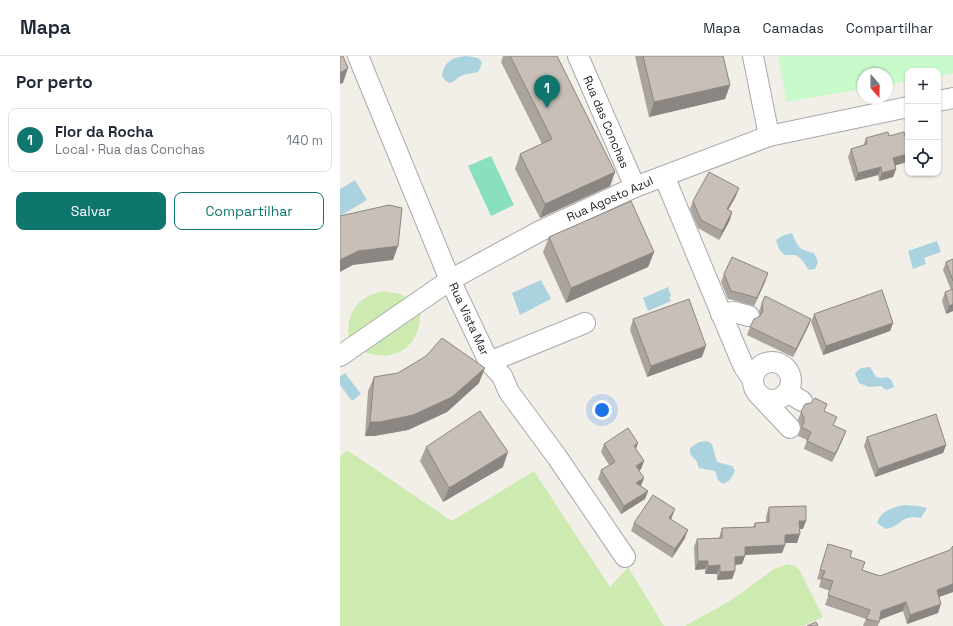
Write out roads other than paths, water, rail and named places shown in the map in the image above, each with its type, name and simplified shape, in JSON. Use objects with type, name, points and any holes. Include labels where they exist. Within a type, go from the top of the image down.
[{"type":"street","name":"Rua das Conchas","points":[[578,56],[635,187]]},
{"type":"street","points":[[752,56],[769,136]]},
{"type":"street","name":"Rua Vista Mar","points":[[365,58],[450,280],[489,362],[502,376],[509,392],[557,457],[625,557]]},
{"type":"street","points":[[941,100],[953,98]]},
{"type":"street","name":"Rua Agosto Azul","points":[[340,356],[450,280],[540,231],[635,187],[666,182],[769,136],[905,108]]},
{"type":"street","points":[[666,182],[744,367],[756,387],[764,398],[771,400],[794,397],[787,370],[777,363],[766,363],[760,366],[756,371],[756,387],[790,428]]},
{"type":"street","points":[[721,314],[734,312],[749,316]]},
{"type":"street","points":[[489,362],[585,323]]},
{"type":"water","points":[[467,56],[478,58],[482,62],[479,71],[463,75],[450,83],[445,80],[442,76],[447,63],[457,57]]},
{"type":"water","points":[[355,180],[367,200],[340,216],[340,189]]},
{"type":"water","points":[[792,233],[796,242],[802,249],[814,253],[818,262],[815,269],[809,270],[796,255],[784,255],[779,249],[776,240],[782,236]]},
{"type":"water","points":[[937,241],[941,252],[924,258],[926,264],[913,269],[908,251]]},
{"type":"water","points":[[541,280],[551,299],[520,315],[512,293]]},
{"type":"water","points":[[668,287],[671,301],[648,311],[643,298]]},
{"type":"water","points":[[870,367],[876,377],[888,377],[892,381],[894,387],[886,390],[881,386],[869,387],[859,383],[855,373],[861,368]]},
{"type":"water","points":[[345,373],[361,394],[352,401],[340,385],[340,377]]},
{"type":"water","points":[[707,441],[712,444],[717,462],[732,466],[735,471],[730,480],[723,484],[718,480],[715,471],[699,468],[696,460],[690,454],[690,448],[699,442]]},
{"type":"water","points":[[905,505],[927,508],[921,518],[914,517],[905,519],[891,528],[886,529],[877,523],[882,515],[888,510]]},
{"type":"place","name":"Flor da Rocha","points":[[547,108]]}]
